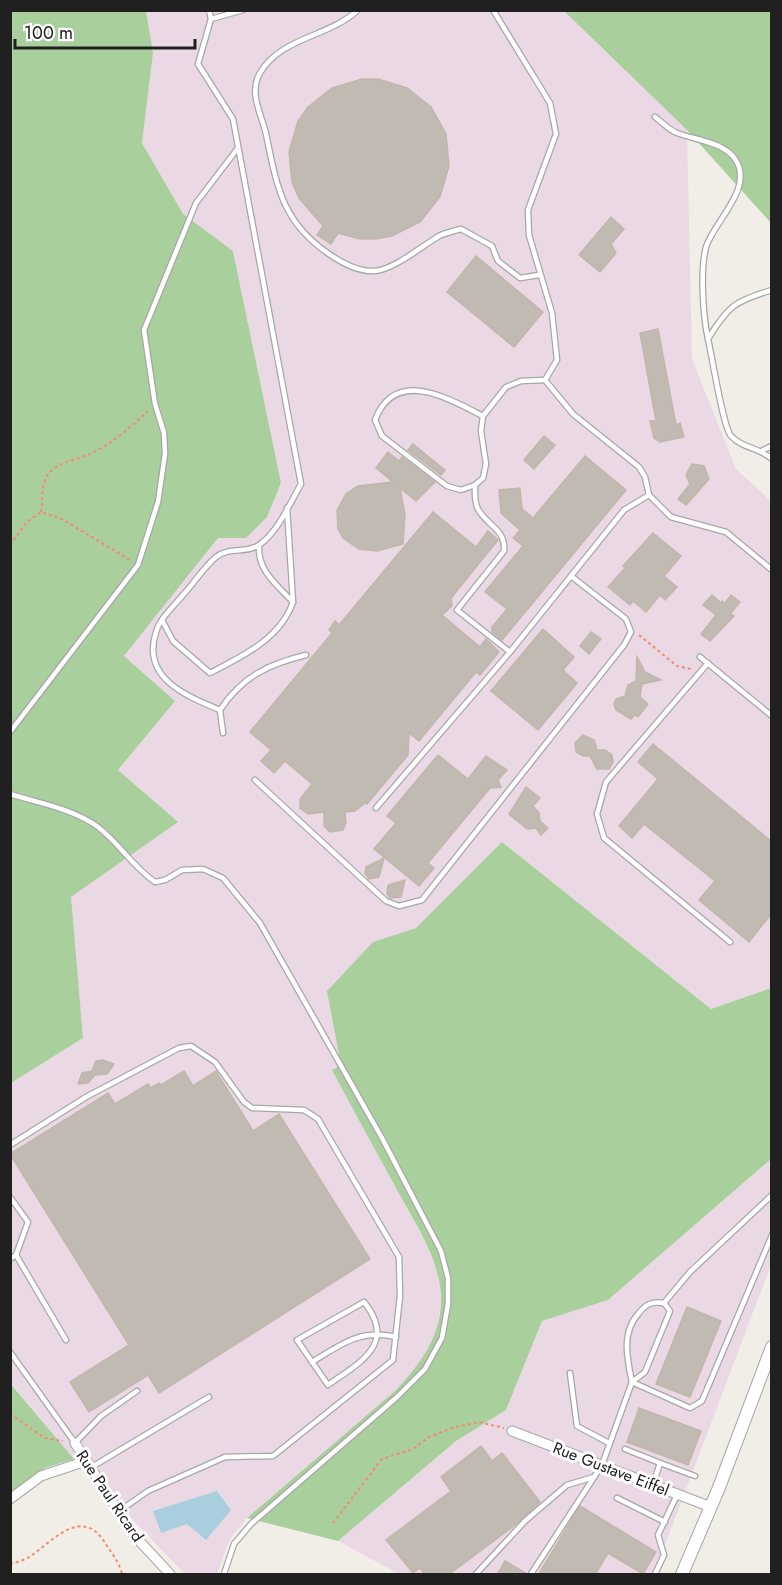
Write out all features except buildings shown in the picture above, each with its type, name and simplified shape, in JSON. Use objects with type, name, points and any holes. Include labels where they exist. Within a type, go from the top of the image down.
[{"type":"street","points":[[682,1575],[711,1508],[771,1347]]},
{"type":"street","name":"Rue Gustave Eiffel","points":[[512,1431],[711,1508]]},
{"type":"street","name":"Rue Paul Ricard","points":[[75,1443],[132,1533],[170,1575]]},
{"type":"street","points":[[10,1499],[41,1476],[88,1465]]},
{"type":"lane","points":[[209,10],[210,19],[198,64],[233,119],[301,484],[271,533],[259,545],[247,549],[229,549],[215,558],[162,620],[155,632],[153,656],[160,675],[184,696],[220,710]]},
{"type":"lane","points":[[210,19],[243,10]]},
{"type":"lane","points":[[358,10],[348,20],[286,47],[260,73],[256,84],[256,102],[266,133],[280,198],[296,226],[317,246],[345,265],[376,271],[408,256],[441,235],[460,229],[492,246],[498,261],[520,278],[539,275]]},
{"type":"lane","points":[[493,10],[550,104],[556,134],[528,210],[529,235],[552,313],[557,360],[545,380]]},
{"type":"lane","points":[[655,117],[675,133],[712,143],[735,159],[741,177],[706,247],[703,315],[729,434],[742,446],[763,450],[771,446]]},
{"type":"lane","points":[[10,732],[138,565],[158,502],[165,454],[164,433],[155,404],[144,330],[195,203],[238,148]]},
{"type":"lane","points":[[708,339],[721,317],[740,300],[771,290]]},
{"type":"lane","points":[[483,416],[422,391],[407,390],[392,394],[381,404],[375,420],[382,436],[447,486],[461,490],[475,485],[483,478],[486,464],[481,431],[483,416],[506,387],[522,381],[545,380]]},
{"type":"lane","points":[[545,380],[573,414],[639,467],[645,477],[649,495],[670,517],[726,532],[771,570]]},
{"type":"lane","points":[[763,450],[771,459]]},
{"type":"lane","points":[[475,485],[479,511],[505,540],[504,551],[457,610],[510,652]]},
{"type":"lane","points":[[376,808],[510,652],[624,510],[649,495]]},
{"type":"lane","points":[[162,620],[173,641],[210,673],[243,657],[268,639],[288,615],[293,602],[287,508]]},
{"type":"lane","points":[[259,545],[258,558],[266,575],[293,602]]},
{"type":"lane","points":[[255,780],[386,901],[399,906],[410,905],[422,900],[624,645],[631,632],[626,619],[571,576]]},
{"type":"lane","points":[[223,733],[220,710],[234,689],[265,668],[306,655]]},
{"type":"lane","points":[[700,657],[771,716]]},
{"type":"lane","points":[[708,663],[606,782],[597,814],[604,838],[730,942]]},
{"type":"lane","points":[[10,794],[83,818],[112,840],[142,873],[155,882],[165,880],[182,870],[203,869],[222,878],[260,923],[382,1138],[441,1251],[448,1278],[448,1304],[442,1338],[425,1369],[397,1397],[251,1524],[234,1544],[224,1575]]},
{"type":"lane","points":[[10,1145],[86,1097],[179,1048],[190,1046],[215,1062],[244,1102],[252,1108],[304,1110],[318,1119],[399,1257],[400,1296],[393,1360],[273,1456],[225,1457],[148,1491],[118,1512]]},
{"type":"lane","points":[[664,1303],[690,1272],[771,1195]]},
{"type":"lane","points":[[10,1197],[28,1222],[13,1257],[66,1340]]},
{"type":"lane","points":[[632,1382],[690,1408],[702,1401],[771,1235]]},
{"type":"lane","points":[[531,1575],[602,1465],[632,1382],[626,1338],[633,1319],[645,1306],[655,1301],[664,1303],[670,1311],[666,1326],[645,1372],[632,1382]]},
{"type":"lane","points":[[364,1302],[376,1319],[377,1332],[374,1349],[367,1357],[328,1385],[297,1340],[364,1302]]},
{"type":"lane","points":[[312,1362],[347,1340],[377,1332],[396,1337]]},
{"type":"lane","points":[[10,1352],[75,1443],[101,1416],[137,1391]]},
{"type":"lane","points":[[570,1374],[577,1426],[609,1443]]},
{"type":"lane","points":[[88,1465],[208,1397]]},
{"type":"lane","points":[[625,1449],[695,1476]]},
{"type":"lane","points":[[653,1485],[660,1463]]},
{"type":"lane","points":[[476,1575],[525,1521],[567,1485],[594,1478]]},
{"type":"lane","points":[[655,1575],[663,1555],[658,1535],[677,1495]]},
{"type":"lane","points":[[617,1498],[665,1522]]},
{"type":"path","points":[[10,544],[27,522],[41,512],[43,488],[51,470],[75,457],[90,454],[116,439],[155,404]]},
{"type":"path","points":[[41,512],[62,519],[138,565]]},
{"type":"path","points":[[631,632],[638,633],[677,666],[690,669],[708,663]]},
{"type":"path","points":[[10,1414],[45,1438],[75,1443]]},
{"type":"path","points":[[333,1523],[382,1459],[413,1449],[429,1437],[455,1427],[479,1422],[512,1431]]},
{"type":"path","points":[[10,1564],[31,1556],[66,1528],[81,1526],[94,1529],[104,1539],[122,1575]]},
{"type":"shaded area","points":[[146,11],[564,11],[687,130],[692,359],[736,469],[771,501],[771,988],[711,1009],[502,842],[416,928],[373,942],[342,1066],[333,1070],[425,1242],[440,1277],[441,1301],[438,1324],[431,1345],[418,1366],[396,1390],[247,1518],[230,1539],[217,1574],[185,1574],[74,1459],[11,1383],[11,1083],[83,1038],[70,897],[177,822],[118,770],[174,701],[124,656],[219,537],[246,538],[267,517],[281,483],[233,251],[183,214],[142,143],[153,53]]},
{"type":"shaded area","points":[[771,1159],[771,1265],[654,1574],[399,1574],[338,1541],[456,1441],[506,1410],[542,1321],[608,1300]]},
{"type":"green space","points":[[11,11],[146,11],[153,53],[142,143],[183,214],[233,251],[281,483],[267,517],[246,538],[218,538],[124,656],[175,701],[118,770],[178,822],[71,897],[83,1038],[11,1083]]},
{"type":"green space","points":[[564,11],[771,11],[771,223],[687,130]]},
{"type":"green space","points":[[502,842],[711,1009],[771,988],[771,1159],[608,1300],[542,1321],[506,1410],[456,1441],[338,1541],[247,1518],[396,1390],[414,1370],[428,1349],[440,1313],[440,1284],[431,1255],[332,1070],[341,1065],[327,991],[373,942],[416,928]]},
{"type":"green space","points":[[10,1383],[74,1459],[45,1468],[11,1493]]},
{"type":"water","points":[[217,1491],[231,1510],[206,1540],[187,1524],[161,1533],[153,1511]]}]
